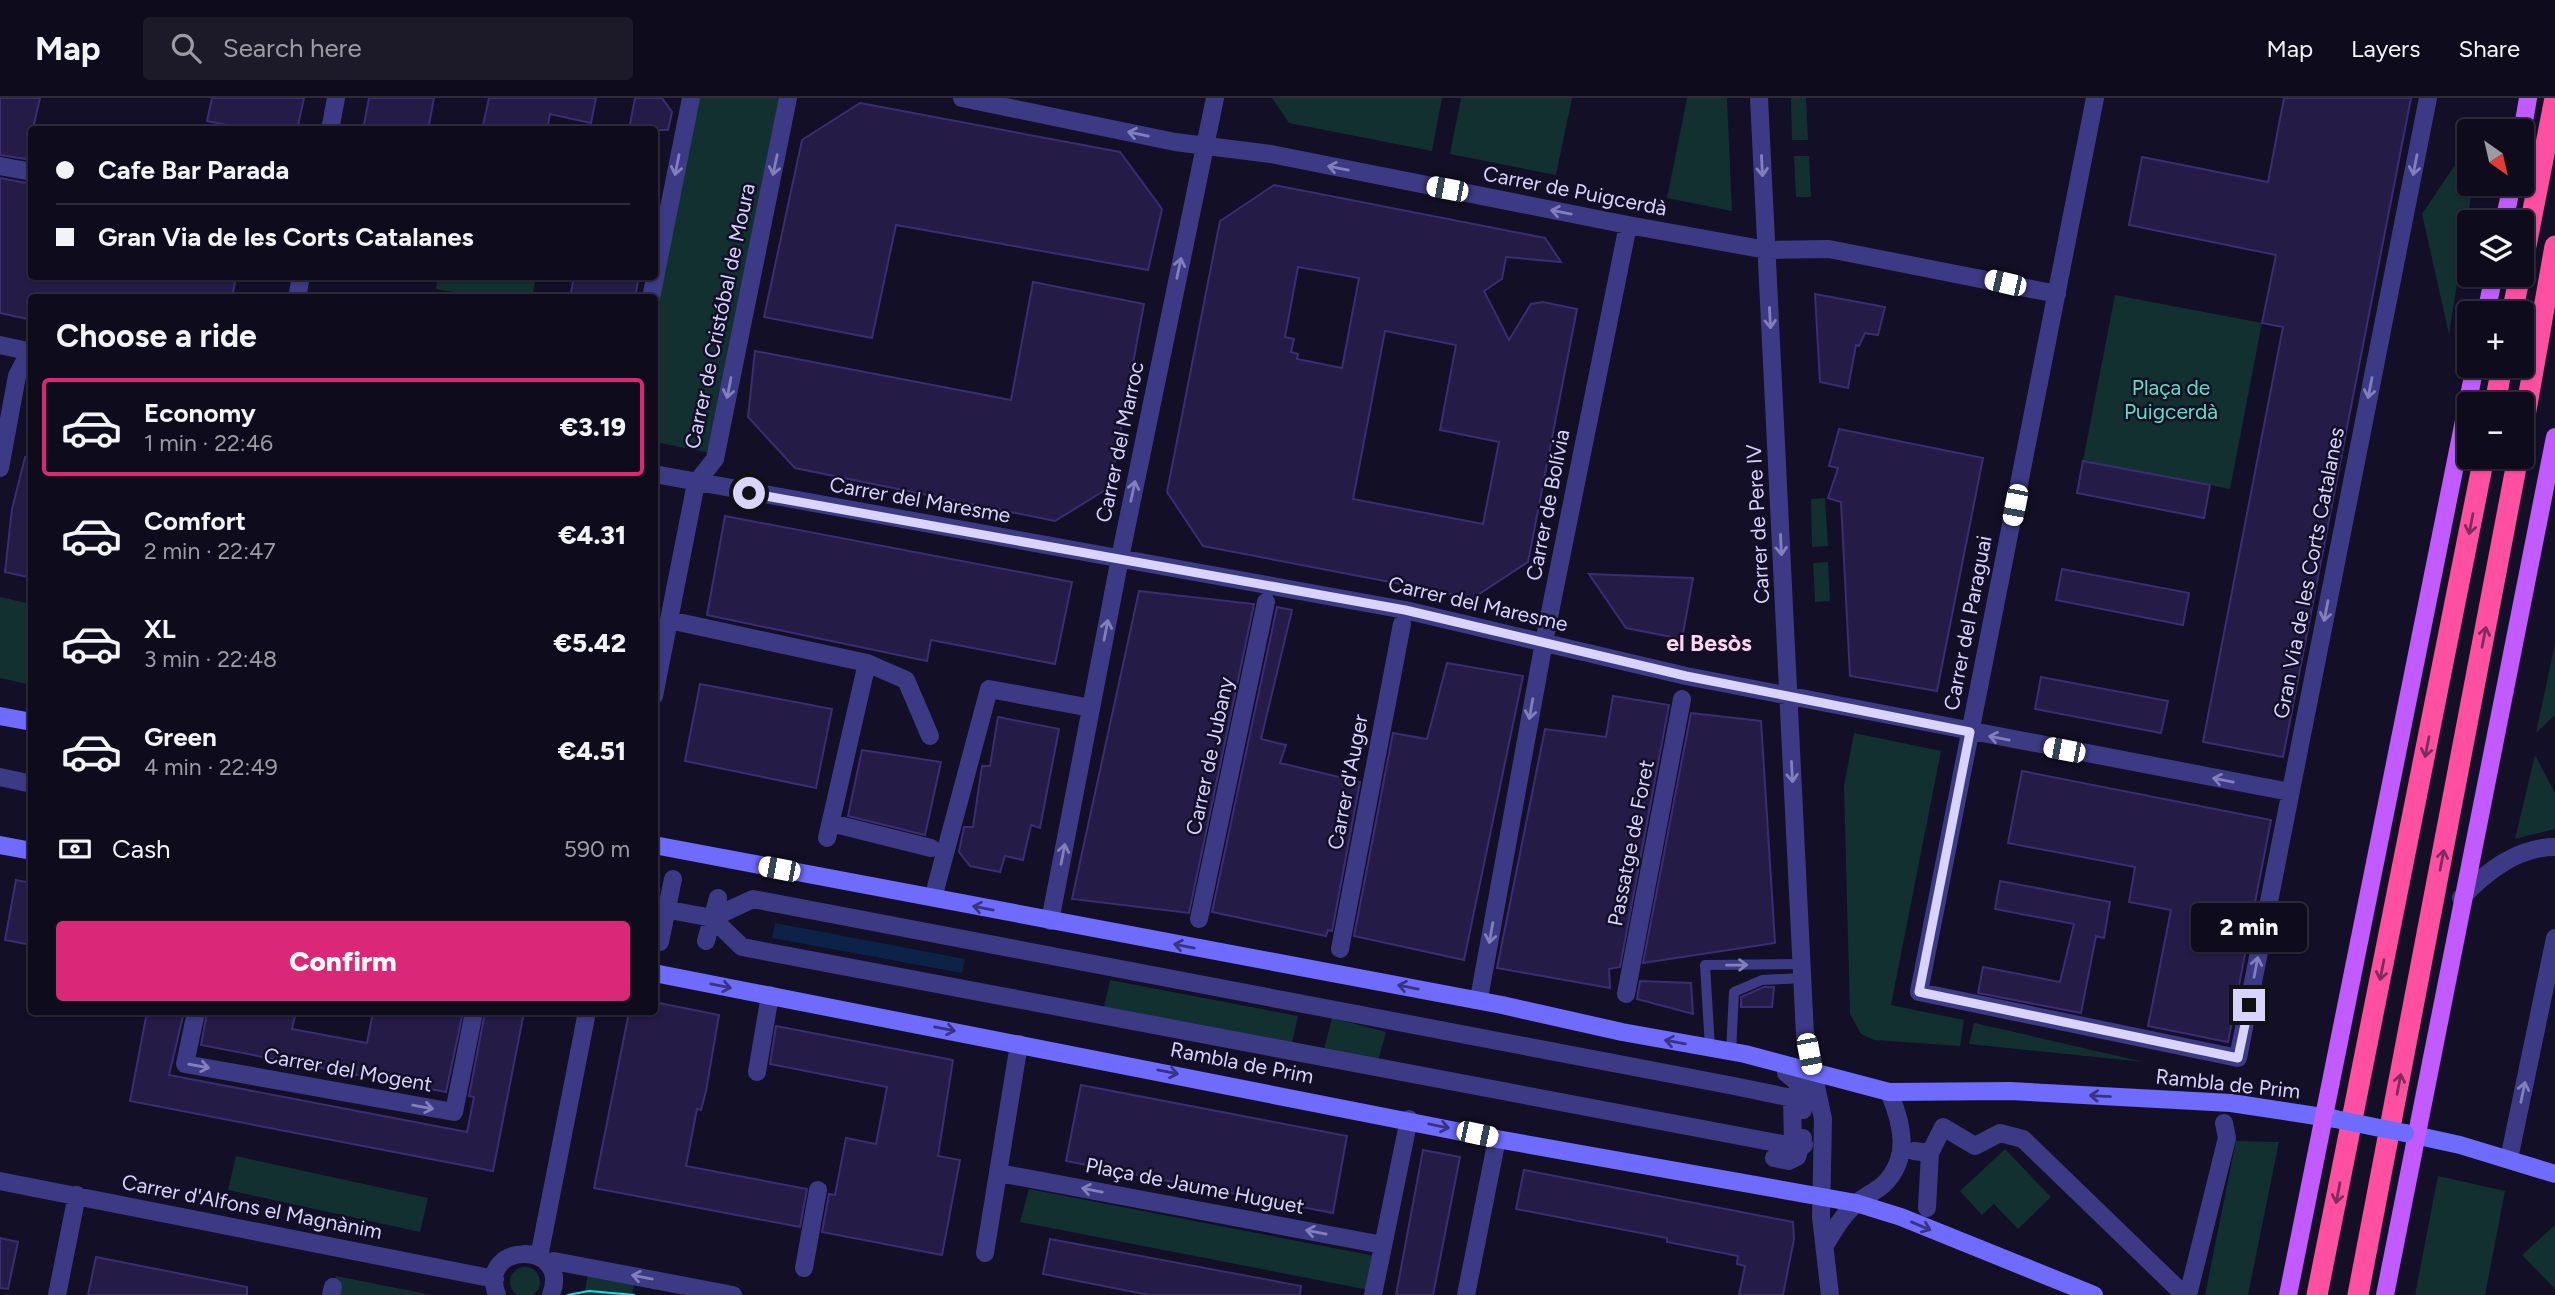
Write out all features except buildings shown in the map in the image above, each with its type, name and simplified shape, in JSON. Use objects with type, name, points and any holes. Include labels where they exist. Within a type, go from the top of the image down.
[{"type":"highway","points":[[2533,210],[2554,98]]},
{"type":"highway","points":[[2529,392],[2555,246]]},
{"type":"highway","points":[[2318,1295],[2482,469]]},
{"type":"highway","points":[[2358,1295],[2516,469]]},
{"type":"main road","points":[[2524,119],[2528,98]]},
{"type":"main road","points":[[2288,1295],[2333,1118],[2473,378]]},
{"type":"main road","points":[[2385,1295],[2411,1134],[2555,437]]},
{"type":"main road","points":[[0,716],[28,721]]},
{"type":"main road","points":[[0,845],[28,850]]},
{"type":"main road","name":"Rambla de Prim","points":[[658,846],[1475,1000],[1731,1052],[1888,1092],[2040,1092],[2231,1103],[2333,1118],[2411,1134],[2509,1159],[2555,1174]]},
{"type":"main road","name":"Rambla de Prim","points":[[658,973],[1409,1119],[1497,1139],[1856,1203],[1900,1217],[2094,1295]]},
{"type":"street","points":[[331,126],[336,98]]},
{"type":"street","points":[[658,263],[691,98]]},
{"type":"street","name":"Carrer de Cristóbal de Moura","points":[[658,676],[696,483],[715,459],[788,98]]},
{"type":"street","name":"Carrer de Puigcerdà","points":[[962,98],[1175,142],[1205,144],[1767,250],[1829,249],[2057,294]]},
{"type":"street","name":"Carrer del Marroc","points":[[1050,920],[1120,558],[1215,98]]},
{"type":"street","name":"Carrer de Pere IV","points":[[1759,98],[1805,1035],[1813,1073]]},
{"type":"street","name":"Carrer del Paraguai","points":[[1919,992],[2095,98]]},
{"type":"street","name":"Gran Via de les Corts Catalanes","points":[[2238,1058],[2428,98]]},
{"type":"street","points":[[0,166],[28,171]]},
{"type":"street","name":"Carrer de Bolívia","points":[[1475,1000],[1480,993],[1544,642],[1628,225]]},
{"type":"street","points":[[0,345],[28,350]]},
{"type":"street","points":[[0,468],[17,376],[28,356]]},
{"type":"street","name":"Carrer del Maresme","points":[[658,475],[1405,610],[1686,676],[2290,792]]},
{"type":"street","name":"Carrer de Jubany","points":[[1199,919],[1266,602]]},
{"type":"street","points":[[669,620],[867,663],[906,680],[930,736]]},
{"type":"street","name":"Carrer d'Auger","points":[[1340,949],[1402,624]]},
{"type":"street","points":[[867,663],[829,831],[931,848]]},
{"type":"street","points":[[936,887],[989,689],[1091,708]]},
{"type":"street","name":"Passatge de Foret","points":[[1626,994],[1682,699]]},
{"type":"street","points":[[0,777],[28,783]]},
{"type":"street","points":[[2461,898],[2478,880],[2510,858],[2538,848],[2555,847]]},
{"type":"street","points":[[660,942],[660,908],[673,879]]},
{"type":"street","points":[[706,941],[718,898]]},
{"type":"street","points":[[660,908],[712,918],[753,899],[1792,1098],[1798,1145]]},
{"type":"street","name":"Rambla de Prim","points":[[712,918],[742,947],[1798,1145]]},
{"type":"street","points":[[2509,1159],[2555,938]]},
{"type":"street","name":"Rambla de Prim","points":[[1919,992],[2238,1058]]},
{"type":"street","points":[[757,1072],[770,995]]},
{"type":"street","name":"Carrer del Mogent","points":[[195,1015],[185,1064],[454,1112],[473,1015]]},
{"type":"street","points":[[551,1295],[554,1282],[543,1260],[586,1015]]},
{"type":"street","points":[[985,1253],[1019,1044]]},
{"type":"street","points":[[1774,1158],[1789,1161],[1797,1157],[1802,1096],[1797,1082],[1786,1073]]},
{"type":"street","points":[[1813,1073],[1824,1134],[1821,1197],[1830,1295]]},
{"type":"street","points":[[1827,1242],[1856,1203],[1886,1181],[1900,1160],[1902,1132],[1888,1092]]},
{"type":"street","points":[[1373,1295],[1409,1119]]},
{"type":"street","name":"Rambla de Prim","points":[[1927,1208],[1922,1152],[1943,1127],[1975,1146],[2000,1133],[2023,1139],[2182,1291],[2227,1138],[2224,1123]]},
{"type":"street","points":[[1466,1295],[1497,1139]]},
{"type":"street","name":"Plaça de Jaume Huguet","points":[[999,1172],[1383,1245]]},
{"type":"street","name":"Carrer d'Alfons el Magnànim","points":[[0,1181],[76,1195],[496,1287]]},
{"type":"street","points":[[804,1268],[818,1189]]},
{"type":"street","points":[[57,1295],[76,1195]]},
{"type":"street","points":[[496,1287],[503,1261],[520,1253],[543,1260],[733,1295]]},
{"type":"lane","points":[[1710,1048],[1705,965],[1803,971]]},
{"type":"lane","points":[[1731,1052],[1734,992],[1762,980],[1803,971]]},
{"type":"green space","points":[[696,98],[782,98],[710,453],[658,443],[658,296]]},
{"type":"green space","points":[[1272,98],[1442,98],[1432,151],[1289,123]]},
{"type":"green space","points":[[1461,98],[1572,98],[1556,175],[1450,154]]},
{"type":"green space","points":[[1687,98],[1727,98],[1732,211],[1667,198]]},
{"type":"green space","points":[[1791,98],[1806,98],[1808,140],[1792,140]]},
{"type":"green space","points":[[1794,156],[1809,156],[1811,197],[1796,197]]},
{"type":"green space","points":[[2457,162],[2457,196],[2471,196],[2469,210],[2457,210],[2457,284],[2449,334],[2422,214]]},
{"type":"green space","points":[[438,280],[535,280],[533,294],[464,294],[436,289]]},
{"type":"green space","name":"Plaça de Puigcerdà","points":[[2115,295],[2262,323],[2230,489],[2083,461]]},
{"type":"green space","points":[[1825,498],[1828,546],[1812,547],[1811,499]]},
{"type":"green space","points":[[1828,562],[1830,601],[1815,602],[1813,563]]},
{"type":"green space","points":[[0,597],[28,603],[28,684],[0,678]]},
{"type":"green space","points":[[2555,644],[2555,715],[2536,733]]},
{"type":"green space","points":[[1854,733],[1941,751],[1891,1005],[1964,1020],[1960,1046],[1874,1040],[1861,1034],[1850,1014],[1844,786]]},
{"type":"green space","points":[[2535,755],[2555,793],[2555,829],[2515,839]]},
{"type":"green space","points":[[1110,980],[1298,1016],[1292,1043],[1104,1007]]},
{"type":"green space","points":[[1332,1018],[1386,1032],[1377,1064],[1324,1049]]},
{"type":"green space","points":[[1975,1023],[2144,1062],[1969,1044]]},
{"type":"green space","points":[[2236,1141],[2279,1142],[2248,1295],[2205,1295]]},
{"type":"green space","points":[[2005,1149],[2051,1197],[2018,1229],[1994,1204],[1982,1215],[1960,1191]]},
{"type":"green space","points":[[236,1156],[428,1198],[420,1232],[228,1190]]},
{"type":"green space","points":[[2438,1176],[2505,1191],[2485,1295],[2415,1295]]},
{"type":"green space","points":[[1029,1189],[1380,1257],[1374,1291],[1020,1222]]},
{"type":"green space","points":[[2555,1225],[2555,1289],[2522,1255]]},
{"type":"green space","points":[[519,1268],[531,1268],[539,1276],[539,1288],[531,1296],[519,1296],[511,1288],[511,1276]]},
{"type":"green space","points":[[588,1275],[634,1283],[632,1295],[584,1295]]},
{"type":"green space","points":[[336,1276],[432,1295],[332,1295]]},
{"type":"water","points":[[775,923],[965,959],[962,973],[772,938]]},
{"type":"tram line","points":[[568,1295],[589,1291],[634,1295]]},
{"type":"district","name":"el Besòs","points":[[1709,643]]},
{"type":"route","points":[[749,493],[1405,610],[1686,676],[1970,732],[1919,992],[2238,1058],[2249,1005]]}]
